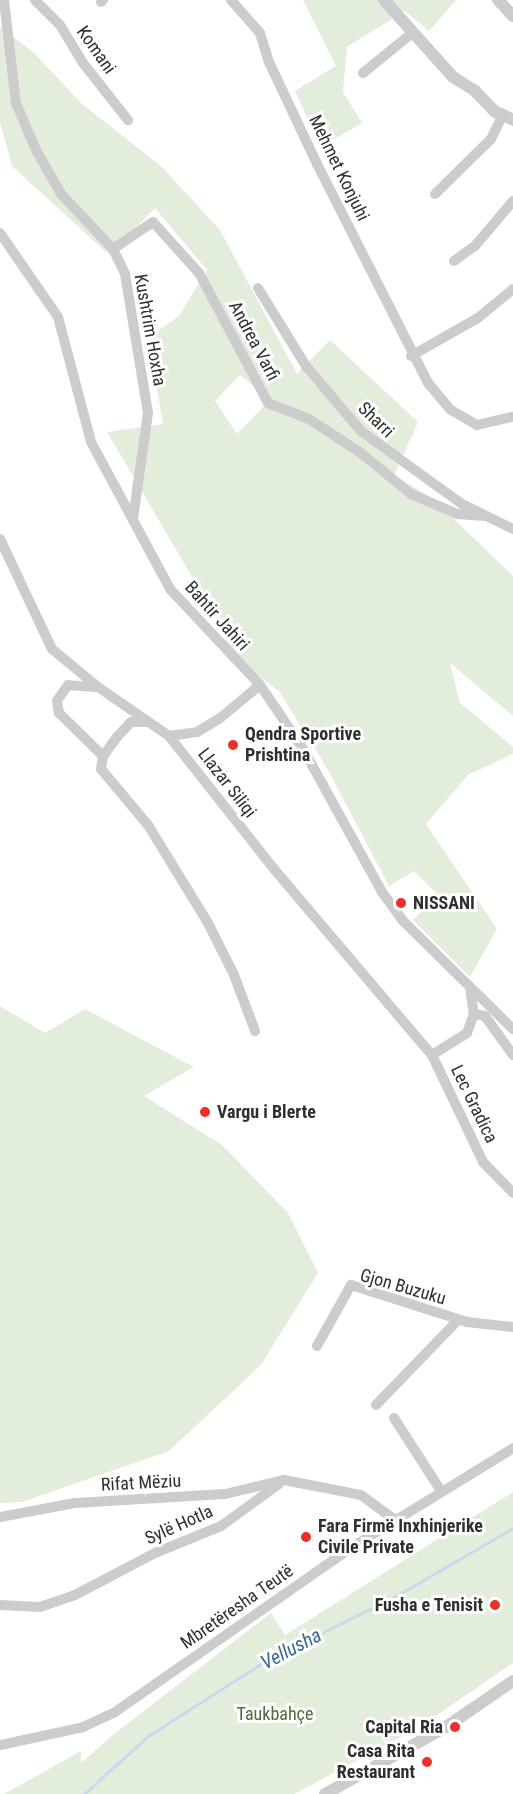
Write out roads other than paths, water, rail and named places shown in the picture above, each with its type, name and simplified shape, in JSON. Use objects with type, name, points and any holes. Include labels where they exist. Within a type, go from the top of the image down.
[{"type":"street","name":"Kushtrim Hoxha","points":[[4,0],[16,103],[36,150],[61,194],[113,249],[125,274],[148,413],[133,518]]},
{"type":"street","name":"Komani","points":[[35,0],[60,25],[83,63],[128,120]]},
{"type":"street","name":"Mehmet Konjuhi","points":[[231,0],[260,33],[269,62],[411,356],[451,410],[477,425],[513,417]]},
{"type":"street","points":[[384,0],[411,34],[453,77],[475,91],[494,111],[508,117],[491,140],[435,194]]},
{"type":"street","points":[[498,0],[513,16]]},
{"type":"street","points":[[363,73],[411,34]]},
{"type":"street","points":[[454,261],[475,246],[513,201]]},
{"type":"street","name":"Andrea Varfi","points":[[113,249],[153,222],[199,273],[268,403],[309,419],[361,453],[411,494],[457,514],[485,516]]},
{"type":"street","name":"Bahtir Jahiri","points":[[0,233],[58,317],[91,442],[170,588],[260,685],[302,747],[382,892],[402,920],[513,1029]]},
{"type":"street","name":"Sharri","points":[[258,288],[306,366],[360,431],[428,482],[513,530]]},
{"type":"street","points":[[411,356],[477,318],[513,289]]},
{"type":"street","name":"Llazar Siliqi","points":[[0,539],[52,649],[98,687],[169,736],[274,869],[432,1054]]},
{"type":"street","points":[[98,687],[68,685],[57,701],[59,712],[103,756]]},
{"type":"street","points":[[169,736],[197,732],[219,719],[260,685]]},
{"type":"street","points":[[147,722],[132,722],[103,756],[101,769],[148,825],[208,922],[234,975],[255,1031]]},
{"type":"street","points":[[432,1054],[467,1033],[474,1014],[470,987]]},
{"type":"street","points":[[474,1014],[485,1016],[513,1056]]},
{"type":"street","name":"Lec Gradica","points":[[432,1054],[483,1162],[513,1193]]},
{"type":"street","name":"Gjon Buzuku","points":[[317,1346],[351,1285],[458,1320],[513,1327]]},
{"type":"street","points":[[376,1405],[458,1320]]},
{"type":"street","points":[[394,1418],[441,1491]]},
{"type":"street","name":"Mbretëresha Teutë","points":[[0,1745],[83,1727],[116,1712],[395,1520],[513,1448]]},
{"type":"street","points":[[284,1480],[361,1495],[395,1520]]},
{"type":"street","name":"Rifat Mëziu","points":[[0,1517],[75,1503],[225,1494],[284,1480]]},
{"type":"street","name":"Sylë Hotla","points":[[0,1605],[40,1607],[75,1595],[154,1553],[222,1526],[284,1480]]},
{"type":"street","points":[[325,1794],[446,1726],[513,1681]]},
{"type":"waterway","name":"Vellusha","points":[[84,1794],[148,1736],[267,1660],[396,1596],[513,1528]]},
{"type":"place","name":"Qendra Sportive Prishtina","points":[[233,745]]},
{"type":"place","name":"NISSANI","points":[[401,903]]},
{"type":"place","name":"Vargu i Blerte","points":[[205,1112]]},
{"type":"place","name":"Fara Firmë Inxhinjerike Civile Private","points":[[306,1537]]},
{"type":"place","name":"Fusha e Tenisit","points":[[495,1605]]},
{"type":"place","name":"Capital Ria","points":[[455,1727]]},
{"type":"place","name":"Casa Rita Restaurant","points":[[427,1762]]},
{"type":"park label","name":"Taukbahçe","points":[[275,1714]]}]
